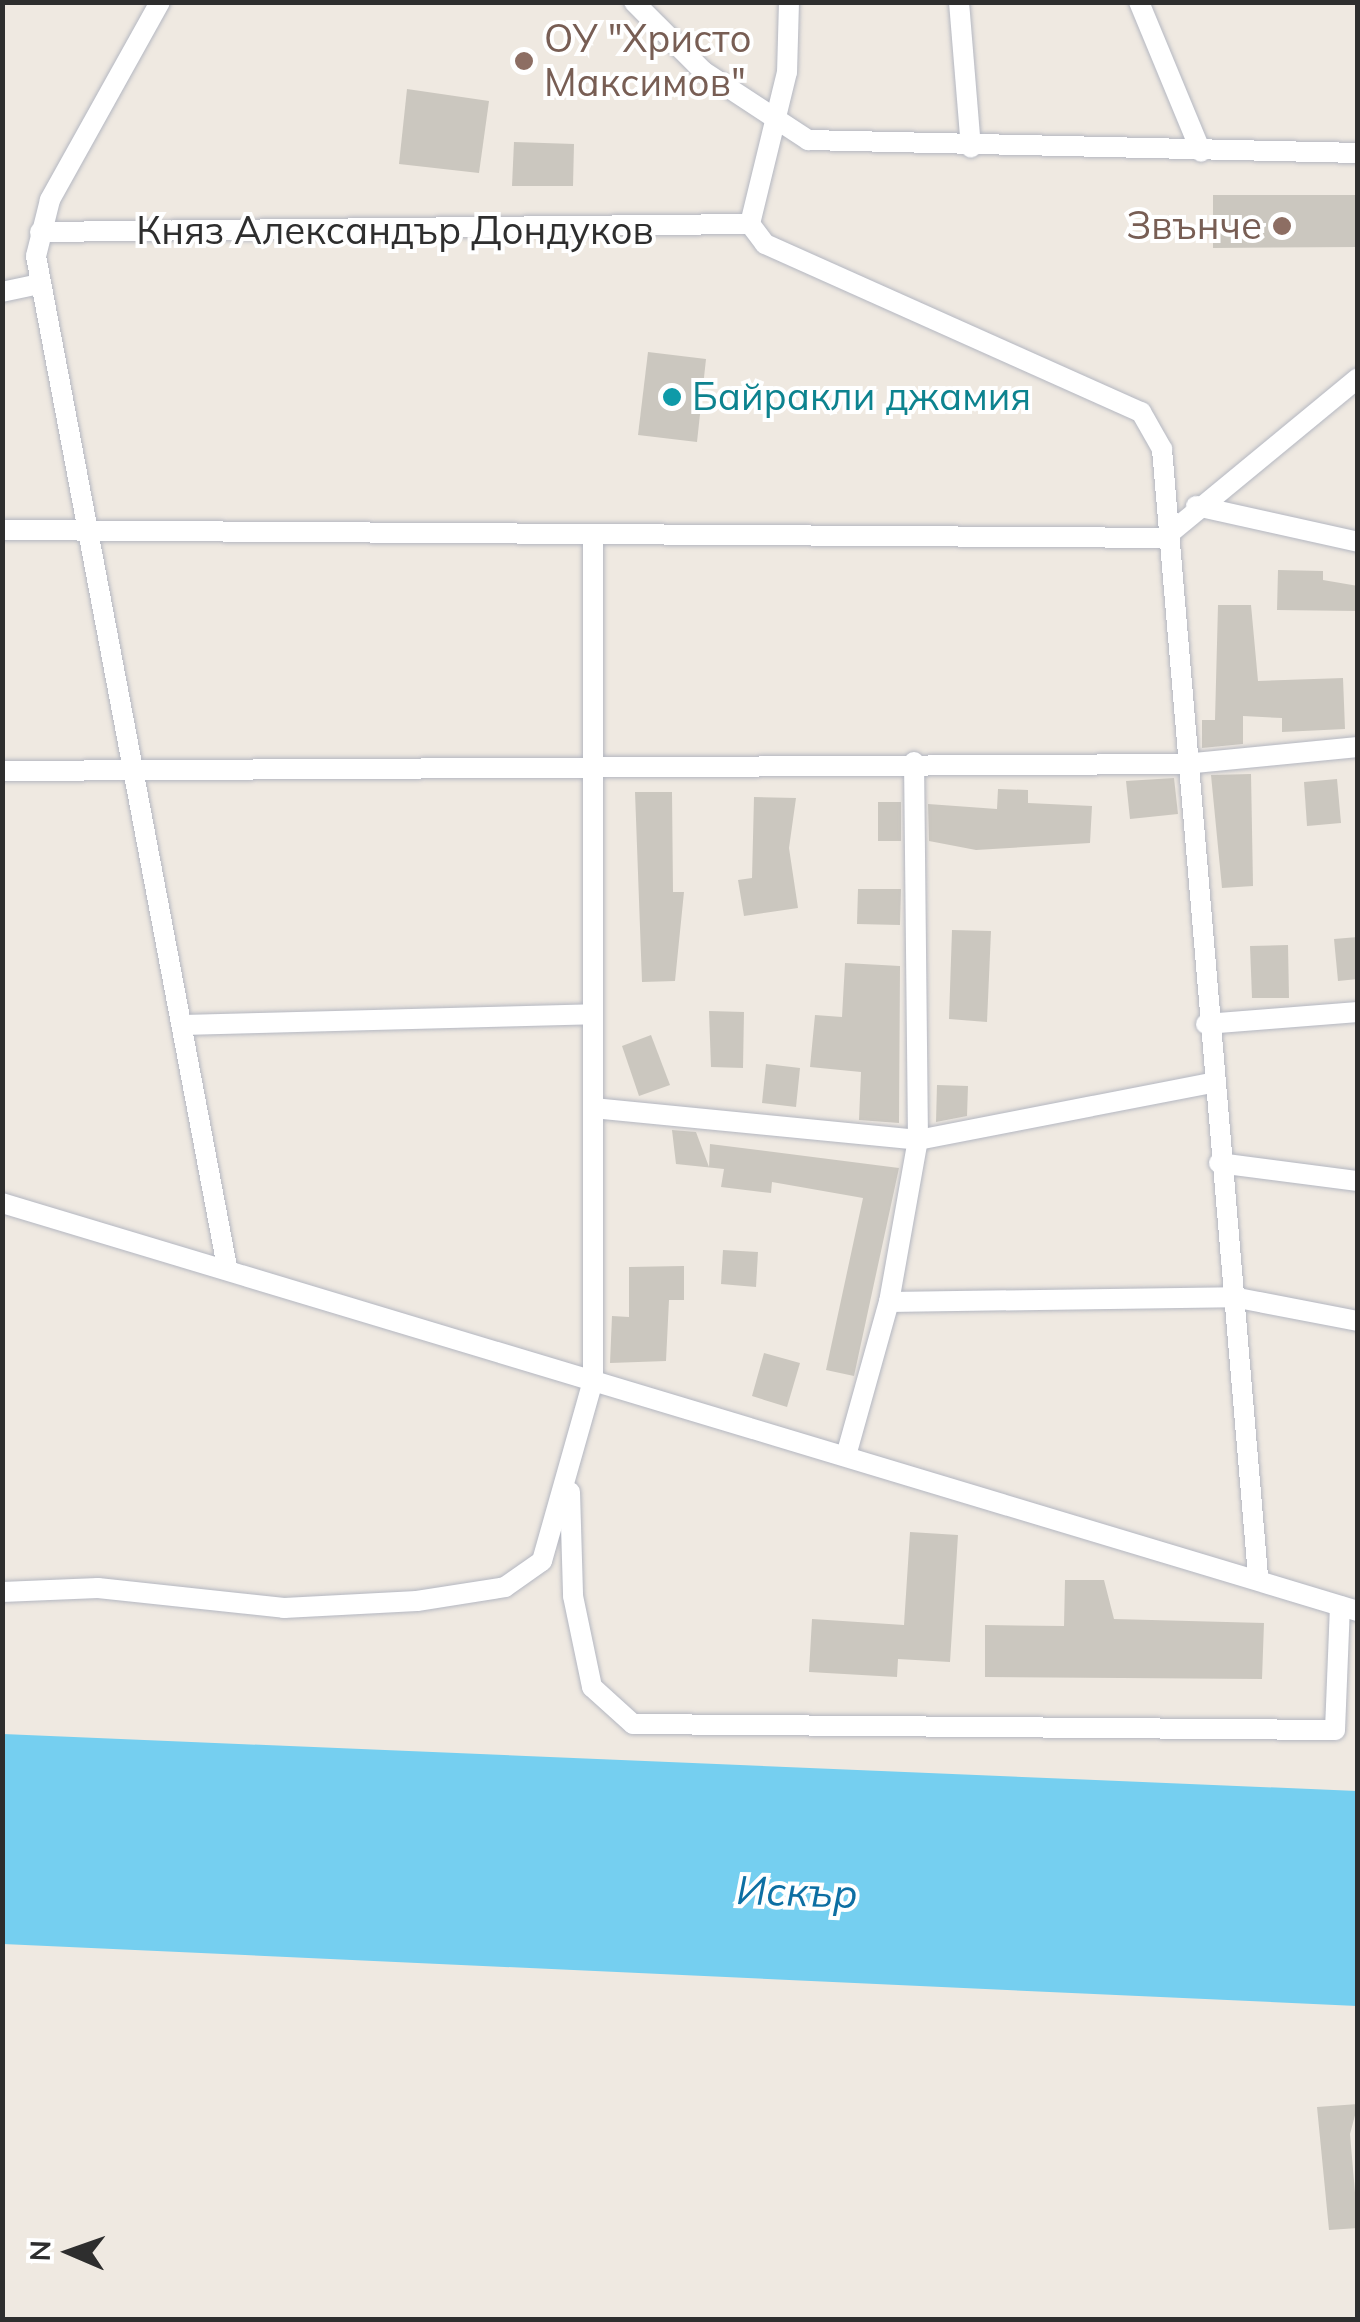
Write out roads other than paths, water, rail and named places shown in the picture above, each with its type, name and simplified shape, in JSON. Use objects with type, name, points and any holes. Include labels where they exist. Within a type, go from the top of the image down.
[{"type":"street","points":[[160,2],[40,232],[40,284],[94,528],[132,769],[227,1268]]},
{"type":"street","points":[[634,2],[703,72],[774,123],[808,140],[971,148],[1358,153]]},
{"type":"street","points":[[789,2],[774,123],[750,224],[764,244],[1141,412],[1162,450],[1164,538],[1258,1575]]},
{"type":"street","points":[[959,2],[971,148]]},
{"type":"street","points":[[1139,2],[1200,152]]},
{"type":"street","name":"Княз Александър Дондуков","points":[[40,232],[750,224]]},
{"type":"street","points":[[2,292],[40,284]]},
{"type":"street","points":[[2,530],[1164,538],[1266,446],[1358,378]]},
{"type":"street","points":[[1196,506],[1358,542]]},
{"type":"street","points":[[2,1592],[98,1588],[284,1608],[504,1587],[542,1561],[570,1478],[593,1381],[593,534]]},
{"type":"street","points":[[2,771],[914,762],[1184,764],[1358,747]]},
{"type":"street","points":[[847,1452],[890,1302],[918,1140],[914,762]]},
{"type":"street","points":[[1206,1024],[1358,1012]]},
{"type":"street","points":[[183,1025],[593,1014]]},
{"type":"street","points":[[593,1108],[918,1140],[1212,1083]]},
{"type":"street","points":[[1218,1163],[1358,1181]]},
{"type":"street","points":[[2,1204],[1258,1575],[1349,1608],[1334,1730],[633,1724],[592,1687],[573,1596],[570,1478]]},
{"type":"street","points":[[890,1302],[1233,1297],[1358,1322]]},
{"type":"water","name":"Искър","points":[[3,1734],[1357,1791],[1357,2006],[3,1944]]},
{"type":"place","name":"ОУ \"Христо Максимов\"","points":[[524,61]]},
{"type":"place","name":"Звънче","points":[[1282,226]]},
{"type":"place","name":"Байракли джамия","points":[[672,397]]}]
